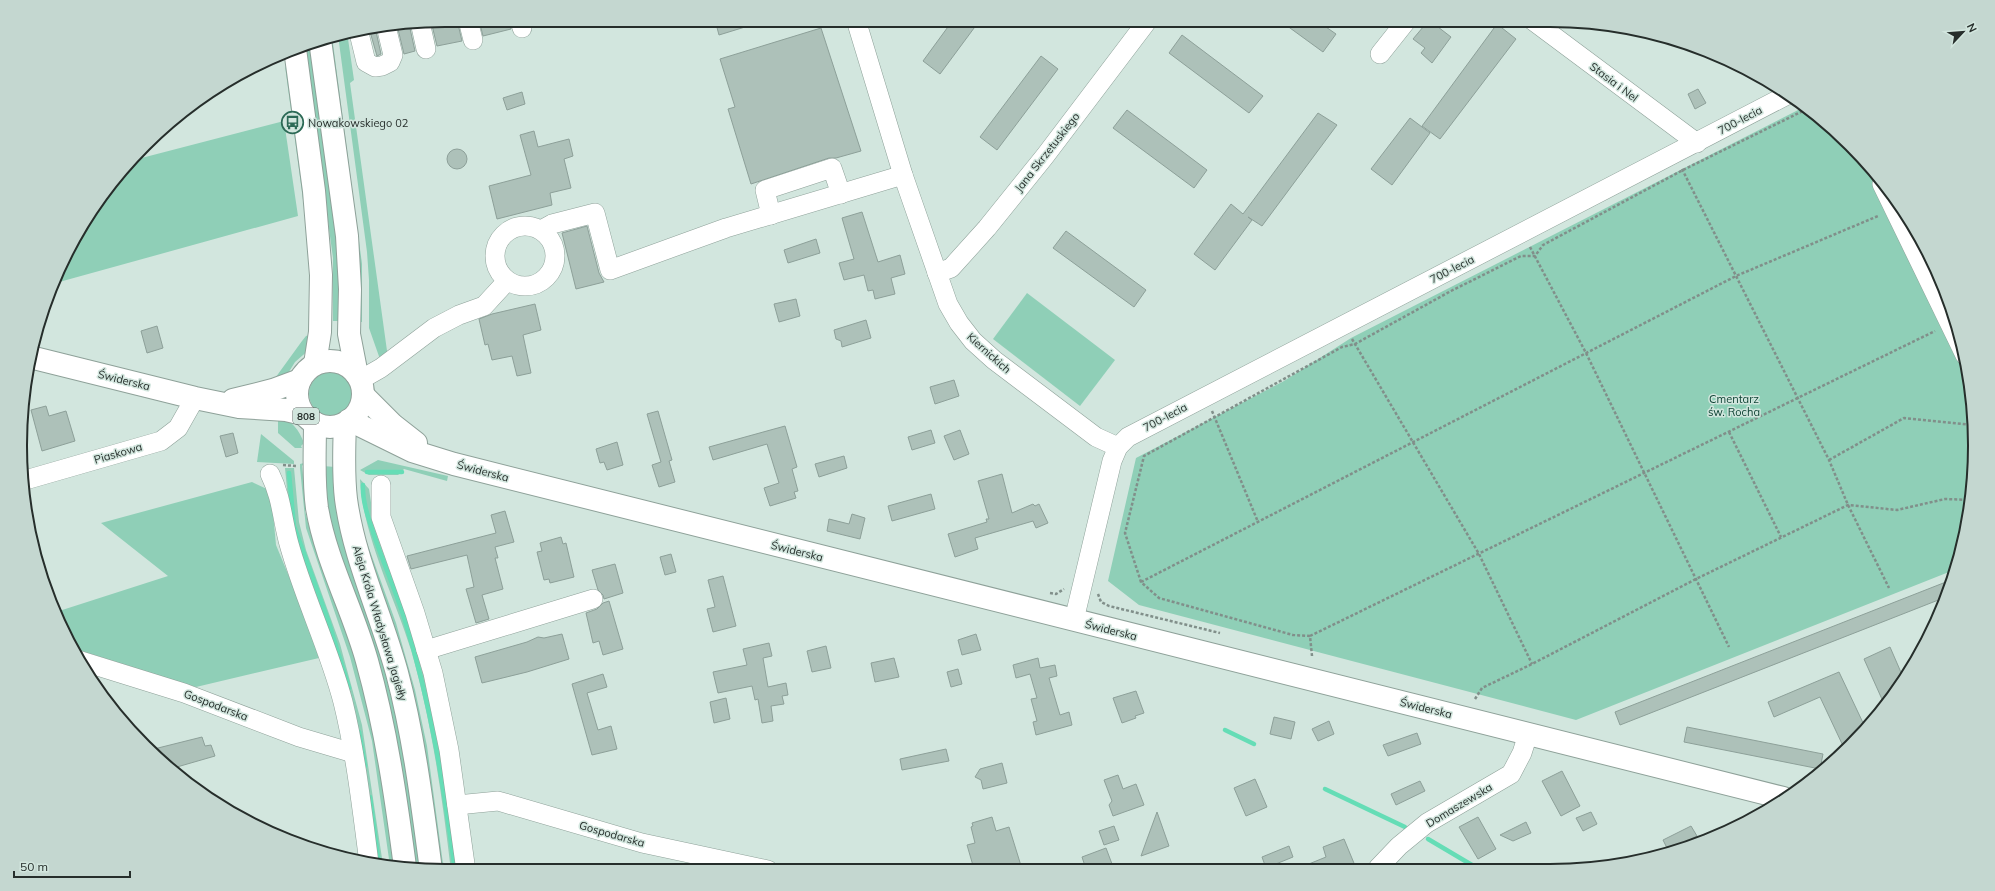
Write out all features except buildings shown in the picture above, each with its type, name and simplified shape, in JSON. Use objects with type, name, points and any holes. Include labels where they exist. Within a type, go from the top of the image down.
[{"type":"main road","points":[[321,46],[347,236],[350,289],[349,334],[360,384],[357,412],[347,422]]},
{"type":"main road","points":[[296,55],[314,191],[321,275],[320,332],[315,364],[326,361],[338,362],[349,367],[360,384]]},
{"type":"main road","name":"Świderska","points":[[36,359],[195,398],[239,407],[281,410],[309,418]]},
{"type":"main road","name":"808","points":[[315,364],[306,371],[300,380],[297,397],[309,418],[330,427],[347,422]]},
{"type":"main road","name":"Świderska","points":[[218,402],[243,398],[273,390],[300,380]]},
{"type":"main road","name":"Świderska","points":[[360,384],[393,425],[440,459]]},
{"type":"main road","points":[[309,418],[317,508],[323,536],[367,660],[379,708],[389,756],[404,861]]},
{"type":"main road","name":"Świderska","points":[[347,422],[412,451],[440,459],[1777,796]]},
{"type":"main road","name":"Aleja Króla Władysława Jagiełły","points":[[347,422],[344,458],[346,498],[359,556],[397,672],[404,702],[417,768],[430,863]]},
{"type":"street","points":[[470,27],[473,40]]},
{"type":"street","name":"Kiernickich","points":[[858,27],[903,175],[948,304],[959,323],[973,341],[994,360],[1096,437],[1118,447]]},
{"type":"street","name":"Jana Skrzetuskiego","points":[[937,273],[951,268],[987,228],[1045,156],[1143,27]]},
{"type":"street","points":[[1380,54],[1401,27]]},
{"type":"street","name":"Stasia i Nel","points":[[1541,27],[1697,143]]},
{"type":"street","points":[[421,28],[426,49]]},
{"type":"street","points":[[360,36],[366,62],[374,67],[382,66],[390,62],[393,55],[387,32]]},
{"type":"street","name":"700-lecia","points":[[1118,447],[1133,434],[1206,396],[1679,162],[1697,143],[1782,98]]},
{"type":"street","points":[[771,215],[765,190],[832,168],[841,194]]},
{"type":"street","points":[[541,230],[552,224],[595,213],[610,270],[726,228],[903,175]]},
{"type":"street","points":[[1898,215],[1950,324]]},
{"type":"street","points":[[521,226],[531,226],[541,230],[548,236],[553,245],[555,254],[554,264],[550,273],[539,282],[525,286],[516,285],[507,281],[495,264],[494,254],[497,244],[503,235],[511,229],[521,226]]},
{"type":"street","points":[[360,384],[434,328],[460,315],[484,306],[507,281]]},
{"type":"street","name":"Piaskowa","points":[[29,478],[161,441],[178,428],[195,398]]},
{"type":"street","points":[[1074,620],[1108,478],[1118,447]]},
{"type":"street","points":[[270,474],[278,492],[289,544],[318,624],[343,702],[353,753],[368,857]]},
{"type":"street","points":[[381,485],[381,517],[415,613],[444,721],[465,864]]},
{"type":"street","points":[[426,650],[593,599]]},
{"type":"street","name":"Gospodarska","points":[[88,663],[184,693],[299,737],[353,753]]},
{"type":"street","name":"Domaszewska","points":[[1382,864],[1399,846],[1427,823],[1511,774],[1522,753],[1528,734]]},
{"type":"street","name":"Gospodarska","points":[[457,805],[498,801],[642,843],[740,864]]},
{"type":"path","points":[[1535,256],[1543,245],[1679,162],[1801,111]]},
{"type":"path","points":[[1679,162],[1829,460],[1848,505],[1889,588]]},
{"type":"path","points":[[1141,582],[1736,276],[1894,208]]},
{"type":"path","points":[[1535,256],[1522,256],[1451,290],[1355,344],[1342,347],[1215,418],[1203,422],[1144,456],[1125,533],[1141,582],[1159,598],[1293,635],[1310,636],[1644,472],[1729,432],[1797,397],[1950,324]]},
{"type":"path","points":[[1535,256],[1586,353],[1729,647]]},
{"type":"path","points":[[1355,344],[1479,554],[1532,664]]},
{"type":"path","points":[[1206,396],[1258,522]]},
{"type":"path","points":[[1829,460],[1904,418],[1967,425]]},
{"type":"path","points":[[1729,432],[1781,537]]},
{"type":"path","points":[[1474,699],[1482,688],[1532,664],[1696,579],[1848,505],[1897,510],[1945,499],[1964,500]]},
{"type":"path","points":[[1085,578],[1097,581],[1098,594],[1101,602],[1109,606],[1220,633]]},
{"type":"path","points":[[1045,592],[1056,594],[1065,588]]},
{"type":"path","points":[[1310,636],[1312,656]]},
{"type":"green space","points":[[348,39],[354,80],[350,83],[388,358],[381,362],[369,328],[369,280],[367,252],[339,41]]},
{"type":"green space","points":[[333,42],[362,264],[362,322],[359,322],[330,43]]},
{"type":"green space","points":[[311,49],[338,247],[340,321],[333,321],[333,258],[305,51]]},
{"type":"green space","points":[[285,66],[289,75],[304,181],[312,284],[306,222]]},
{"type":"green space","name":"Cmentarz św. Rocha","points":[[1799,110],[1845,150],[1882,191],[1912,236],[1925,260],[1946,311],[1960,364],[1967,418],[1968,446],[1967,473],[1960,527],[1948,572],[1576,720],[1139,605],[1108,581],[1136,458],[1284,381],[1351,338]]},
{"type":"green space","points":[[284,121],[298,216],[60,282],[83,236],[98,213],[113,191],[143,158]]},
{"type":"green space","points":[[1027,293],[1115,360],[1080,406],[993,339]]},
{"type":"green space","points":[[309,335],[310,349],[295,362],[287,375],[273,381],[302,341]]},
{"type":"green space","points":[[335,372],[347,378],[352,386],[352,402],[347,410],[339,415],[327,416],[315,410],[310,402],[309,390],[315,378],[323,373]]},
{"type":"green space","points":[[278,416],[291,423],[300,434],[304,443],[301,446],[302,448],[295,448],[278,433]]},
{"type":"green space","points":[[261,434],[294,461],[294,464],[257,462]]},
{"type":"green space","points":[[378,460],[448,476],[447,481],[404,469],[398,475],[369,475],[360,470]]},
{"type":"green space","points":[[304,463],[302,466],[307,509],[305,511],[313,541],[346,630],[363,687],[385,795],[384,799],[386,803],[393,860],[389,860],[372,741],[350,657],[306,528],[300,464]]},
{"type":"green space","points":[[323,466],[335,467],[340,512],[351,570],[364,604],[384,668],[403,746],[419,863],[413,862],[330,529],[324,496]]},
{"type":"green space","points":[[285,468],[294,468],[299,522],[306,550],[340,644],[362,725],[382,859],[373,857],[290,521]]},
{"type":"green space","points":[[360,479],[369,489],[372,509],[405,606],[433,703],[459,864],[450,864],[431,732],[411,650],[380,566],[362,501]]},
{"type":"green space","points":[[252,482],[271,491],[276,545],[302,608],[319,658],[196,687],[81,651],[61,610],[168,576],[101,523]]},
{"type":"green space","points":[[354,493],[362,529],[396,623],[415,690],[427,746],[443,864],[440,864],[432,795],[364,547]]},
{"type":"waterway","points":[[367,472],[402,472]]},
{"type":"waterway","points":[[289,473],[294,526],[328,620],[349,688]]},
{"type":"waterway","points":[[363,485],[363,497],[367,514],[402,612],[423,685],[436,746],[454,864]]},
{"type":"waterway","points":[[1225,730],[1254,744]]},
{"type":"waterway","points":[[359,732],[365,766]]},
{"type":"waterway","points":[[1325,789],[1405,827]]},
{"type":"waterway","points":[[370,797],[378,858]]},
{"type":"waterway","points":[[1428,839],[1470,864]]},
{"type":"place","name":"Nowakowskiego 02","points":[[292,123]]}]
